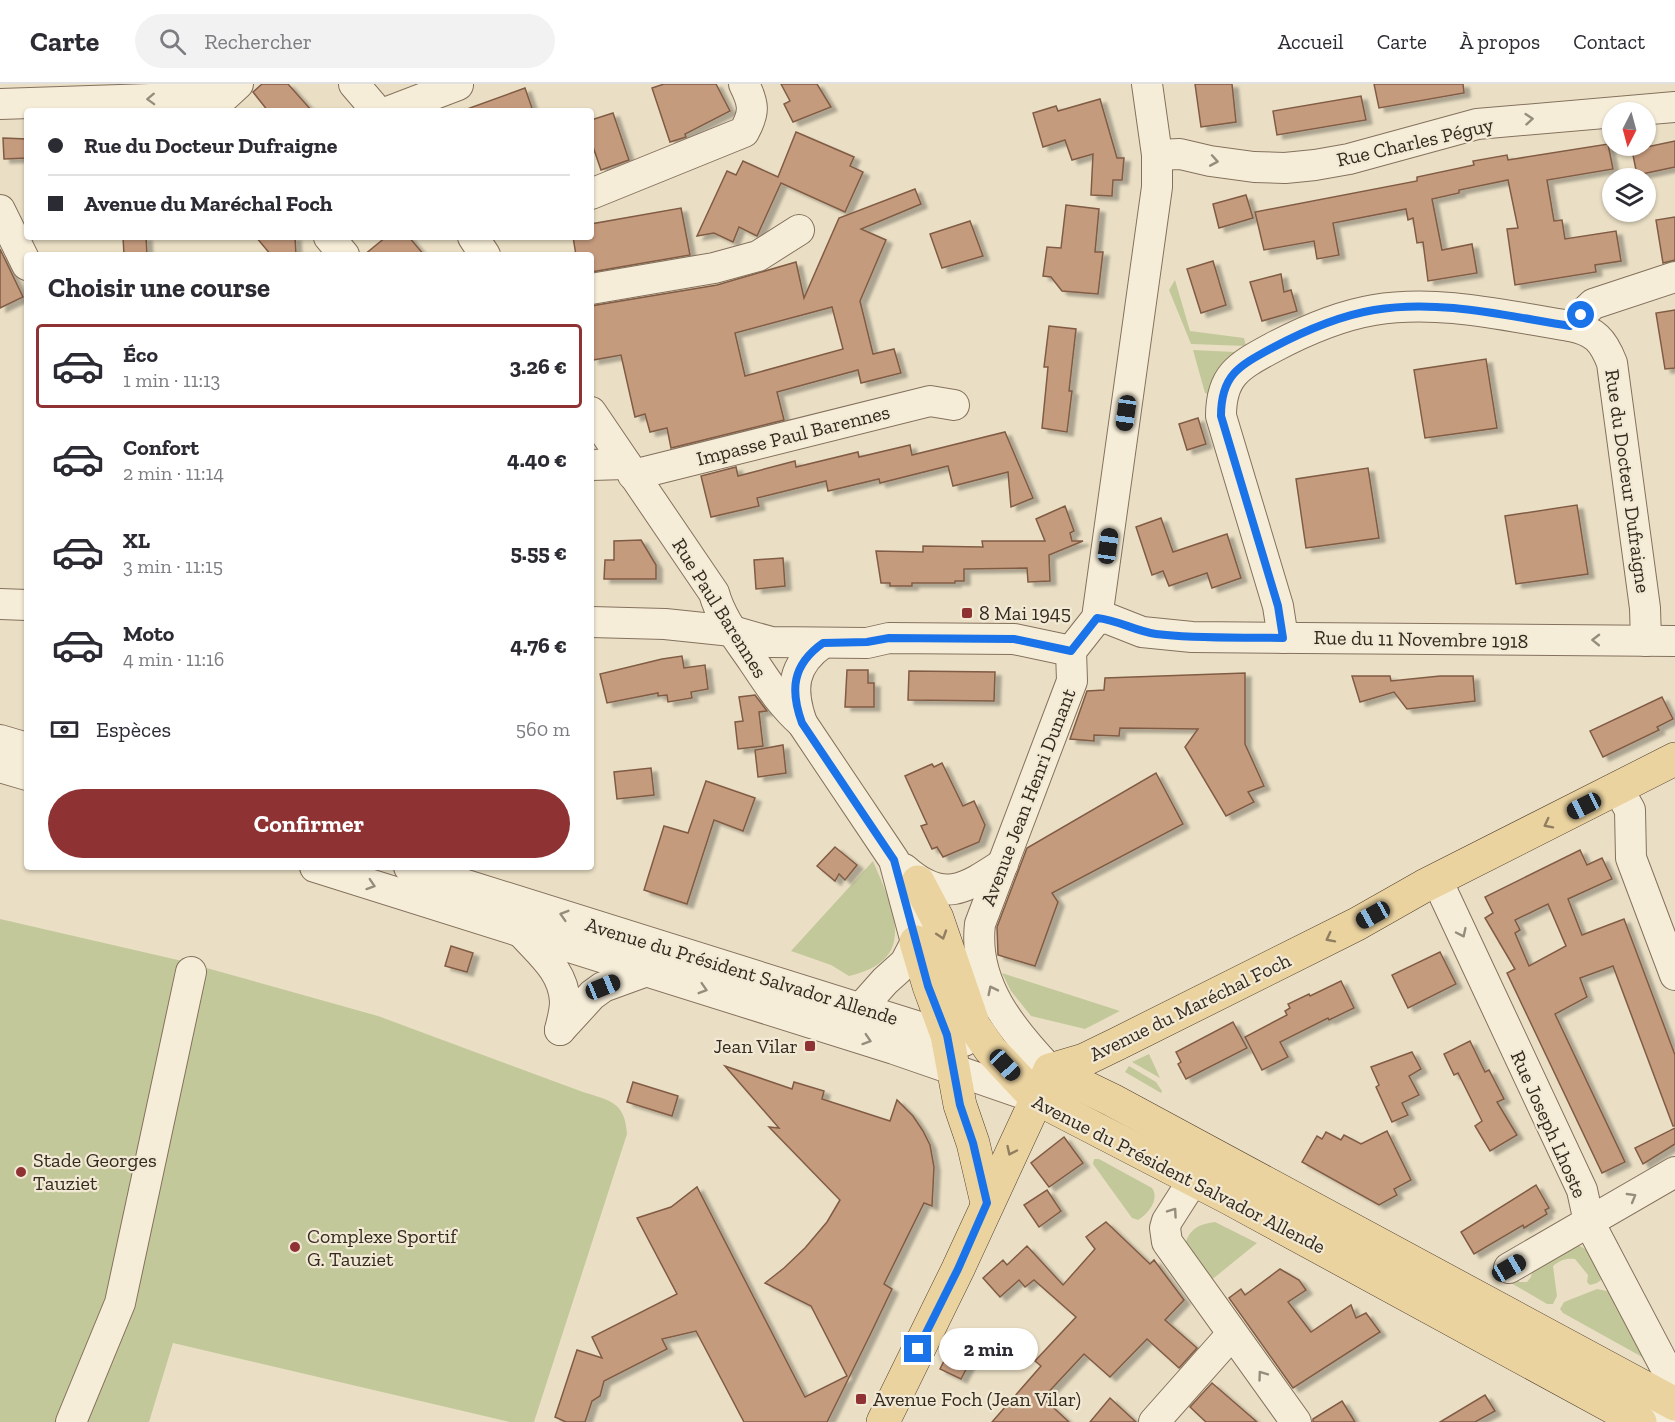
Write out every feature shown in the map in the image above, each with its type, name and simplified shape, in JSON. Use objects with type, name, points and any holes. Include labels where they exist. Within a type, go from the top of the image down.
[{"type":"main road","name":"Avenue du Maréchal Foch","points":[[1043,1084],[1084,1060],[1357,924],[1437,880],[1675,759]]},
{"type":"main road","points":[[883,1422],[958,1269],[1043,1084],[990,1049],[974,1026],[937,918],[918,882]]},
{"type":"main road","points":[[916,942],[928,986],[947,1035],[960,1105],[973,1143],[987,1203]]},
{"type":"main road","name":"Avenue du Président Salvador Allende","points":[[1043,1084],[1203,1166],[1640,1422]]},
{"type":"main road","points":[[1203,1166],[1575,1367],[1626,1377],[1671,1408]]},
{"type":"street","points":[[0,104],[216,104],[238,84]]},
{"type":"street","points":[[354,84],[374,108]]},
{"type":"street","points":[[594,194],[744,132],[752,118],[752,100],[744,84]]},
{"type":"street","points":[[594,622],[665,624],[732,631],[771,642],[867,642],[889,638],[1014,639],[1071,651],[1097,618],[1155,198],[1158,169],[1147,84]]},
{"type":"street","points":[[398,108],[458,85]]},
{"type":"street","name":"Rue Charles Péguy","points":[[1157,155],[1180,154],[1254,167],[1285,168],[1349,159],[1477,124],[1675,107]]},
{"type":"street","points":[[0,210],[24,259]]},
{"type":"street","points":[[594,288],[714,268],[758,256],[799,230]]},
{"type":"street","points":[[332,240],[342,252]]},
{"type":"street","points":[[1570,326],[1593,304],[1675,277]]},
{"type":"street","name":"Rue du Docteur Dufraigne","points":[[1283,638],[1278,606],[1221,416],[1221,398],[1227,382],[1236,371],[1252,359],[1301,333],[1337,319],[1374,310],[1412,306],[1447,308],[1570,326],[1585,329],[1600,339],[1612,363],[1645,608],[1661,641]]},
{"type":"street","name":"Impasse Paul Barennes","points":[[594,465],[630,469],[930,401],[954,405]]},
{"type":"street","name":"Rue Paul Barennes","points":[[594,416],[714,593],[719,611],[784,707],[802,723],[894,860],[918,882]]},
{"type":"street","points":[[714,593],[742,618],[777,629],[867,630],[889,638]]},
{"type":"street","points":[[0,604],[24,605]]},
{"type":"street","name":"Rue du 11 Novembre 1918","points":[[1097,618],[1109,619],[1142,632],[1192,637],[1661,641]]},
{"type":"street","points":[[802,723],[794,702],[794,690],[799,671],[806,658],[823,643]]},
{"type":"street","name":"Avenue Jean Henri Dunant","points":[[1043,1084],[1022,1040],[1006,1018],[990,988],[979,954],[980,924],[1072,681],[1071,651]]},
{"type":"street","points":[[0,740],[24,747]]},
{"type":"street","points":[[0,767],[24,774]]},
{"type":"street","points":[[1618,789],[1630,810],[1630,858],[1675,975]]},
{"type":"street","name":"Rue Paul Barennes","points":[[894,860],[916,942]]},
{"type":"street","points":[[918,882],[936,889],[951,890],[965,886],[1003,864]]},
{"type":"street","name":"Avenue du Président Salvador Allende","points":[[324,870],[953,1068],[1043,1084]]},
{"type":"street","name":"Avenue du Président Salvador Allende","points":[[419,870],[990,1049]]},
{"type":"street","name":"Rue Joseph Lhoste","points":[[1437,880],[1582,1190],[1589,1222],[1670,1376],[1671,1408]]},
{"type":"street","points":[[523,934],[552,963],[562,985],[565,1002],[560,1030],[592,995],[603,987],[647,971]]},
{"type":"street","points":[[861,1008],[905,963],[916,942]]},
{"type":"street","points":[[71,1422],[120,1303],[191,972]]},
{"type":"street","points":[[1203,1166],[1167,1221],[1165,1228],[1167,1242],[1296,1422]]},
{"type":"street","points":[[1509,1268],[1675,1172]]},
{"type":"street","points":[[1154,1422],[1232,1334]]},
{"type":"street","points":[[1591,1394],[1656,1412],[1671,1408]]},
{"type":"green space","points":[[1175,280],[1190,331],[1244,338],[1246,346],[1191,344],[1169,290]]},
{"type":"green space","points":[[1193,350],[1235,352],[1218,370],[1208,394],[1205,393]]},
{"type":"green space","points":[[873,861],[893,914],[895,930],[893,945],[886,958],[871,968],[849,976],[831,965],[791,951]]},
{"type":"green space","name":"Complexe Sportif G. Tauziet","points":[[0,919],[178,960],[378,1016],[615,1104],[623,1115],[627,1134],[534,1422],[510,1422],[173,1343],[149,1422],[0,1422]]},
{"type":"green space","points":[[1002,973],[1120,1011],[1085,1029],[1031,1016],[1011,991]]},
{"type":"green space","points":[[1149,1054],[1160,1078],[1132,1062]]},
{"type":"green space","points":[[1129,1066],[1156,1082],[1161,1093],[1125,1072]]},
{"type":"green space","points":[[1094,1159],[1099,1159],[1152,1188],[1154,1201],[1142,1217],[1138,1220],[1132,1218],[1093,1164]]},
{"type":"green space","points":[[1215,1222],[1257,1243],[1209,1282],[1185,1244],[1196,1228]]},
{"type":"green space","points":[[1576,1245],[1590,1253],[1601,1280],[1590,1285],[1587,1282],[1588,1275],[1575,1259],[1561,1261],[1553,1266],[1557,1296],[1553,1304],[1547,1304],[1492,1272],[1496,1269],[1520,1282],[1527,1282],[1533,1268]]},
{"type":"green space","points":[[1597,1289],[1607,1291],[1612,1295],[1644,1358],[1563,1313],[1560,1309],[1564,1302]]},
{"type":"building","points":[[262,84],[288,84],[309,108],[266,108],[253,92]]},
{"type":"building","points":[[664,84],[716,84],[730,111],[685,134],[686,137],[670,142],[652,88]]},
{"type":"building","points":[[781,84],[817,84],[831,107],[793,122],[784,104],[790,101]]},
{"type":"building","points":[[1195,84],[1232,84],[1236,122],[1201,127]]},
{"type":"building","points":[[1374,84],[1463,84],[1464,93],[1379,108]]},
{"type":"building","points":[[525,88],[532,108],[470,108]]},
{"type":"building","points":[[1361,96],[1366,120],[1277,135],[1273,111]]},
{"type":"building","points":[[1100,99],[1117,158],[1124,158],[1122,180],[1113,180],[1112,196],[1091,195],[1093,154],[1072,160],[1065,140],[1043,147],[1033,113],[1056,106],[1058,111]]},
{"type":"building","points":[[613,113],[629,160],[601,170],[594,150],[594,119]]},
{"type":"building","points":[[796,132],[854,157],[850,166],[863,172],[845,212],[781,183],[757,236],[739,227],[733,242],[714,233],[697,236],[727,171],[736,175],[743,161],[778,177]]},
{"type":"building","points":[[3,138],[24,139],[24,158],[4,159]]},
{"type":"building","points":[[1675,141],[1675,167],[1656,171],[1656,168],[1636,168],[1633,156],[1656,156],[1656,145]]},
{"type":"building","points":[[1602,145],[1602,156],[1610,156],[1613,168],[1602,168],[1602,171],[1547,180],[1554,221],[1562,220],[1565,239],[1616,231],[1621,261],[1595,265],[1596,272],[1515,285],[1507,229],[1518,228],[1508,180],[1459,190],[1459,193],[1432,199],[1442,250],[1472,244],[1477,273],[1428,281],[1423,242],[1417,243],[1413,218],[1408,220],[1406,209],[1333,223],[1339,255],[1317,259],[1314,241],[1264,250],[1255,212],[1417,181],[1417,177],[1474,165],[1473,161],[1507,155],[1508,160]]},
{"type":"building","points":[[915,189],[921,204],[861,229],[886,240],[860,301],[873,354],[894,349],[901,373],[861,383],[858,370],[777,392],[784,420],[671,448],[667,428],[650,432],[645,414],[635,417],[621,355],[594,360],[594,306],[717,285],[796,262],[804,298],[839,218]],"holes":[[[832,307],[843,349],[745,376],[735,333]]]},
{"type":"building","points":[[1246,195],[1253,218],[1219,228],[1213,204]]},
{"type":"building","points":[[1066,205],[1099,209],[1095,252],[1103,252],[1098,294],[1062,291],[1051,277],[1043,276],[1047,247],[1061,248]]},
{"type":"building","points":[[681,208],[690,255],[594,271],[594,252],[576,252],[574,240],[594,240],[594,223]]},
{"type":"building","points":[[1675,217],[1675,260],[1663,263],[1656,220]]},
{"type":"building","points":[[970,221],[983,256],[942,268],[930,234]]},
{"type":"building","points":[[123,240],[146,240],[147,252],[124,252]]},
{"type":"building","points":[[258,240],[295,240],[296,252],[268,252]]},
{"type":"building","points":[[382,240],[412,240],[422,252],[368,252]]},
{"type":"building","points":[[0,249],[23,297],[0,308]]},
{"type":"building","points":[[1213,261],[1226,305],[1201,313],[1187,269]]},
{"type":"building","points":[[1281,274],[1284,292],[1291,290],[1297,311],[1262,321],[1250,282]]},
{"type":"building","points":[[1675,310],[1675,368],[1665,369],[1656,313]]},
{"type":"building","points":[[1049,326],[1076,329],[1067,432],[1042,428],[1048,367],[1044,367]]},
{"type":"building","points":[[1486,359],[1497,428],[1425,438],[1414,370]]},
{"type":"building","points":[[1198,418],[1206,444],[1187,450],[1179,424]]},
{"type":"building","points":[[1005,432],[1033,498],[1011,507],[1008,472],[953,486],[948,466],[880,483],[879,479],[828,491],[826,481],[757,498],[759,506],[711,517],[701,476],[736,467],[738,476],[795,461],[796,467],[858,452],[859,457],[910,445],[912,455]]},
{"type":"building","points":[[1368,468],[1379,538],[1306,548],[1296,479]]},
{"type":"building","points":[[1577,505],[1588,574],[1516,584],[1505,516]]},
{"type":"building","points":[[1065,506],[1074,531],[1070,533],[1072,541],[1083,541],[1049,555],[1050,581],[1028,582],[1027,568],[964,569],[964,581],[955,581],[955,583],[912,583],[912,586],[890,586],[890,583],[881,583],[876,551],[923,552],[923,546],[983,547],[982,541],[1045,541],[1036,519]]},
{"type":"building","points":[[1161,518],[1173,552],[1227,534],[1241,578],[1212,588],[1207,573],[1169,586],[1163,571],[1152,575],[1136,527]]},
{"type":"building","points":[[641,540],[656,565],[656,579],[604,579],[605,560],[614,560],[614,541]]},
{"type":"building","points":[[783,558],[785,586],[756,589],[754,560]]},
{"type":"building","points":[[682,656],[684,668],[705,665],[708,689],[691,692],[692,698],[668,702],[667,695],[658,696],[658,693],[607,703],[600,674]]},
{"type":"building","points":[[847,670],[868,670],[868,683],[874,683],[874,707],[845,707]]},
{"type":"building","points":[[909,671],[995,672],[994,701],[908,700]]},
{"type":"building","points":[[1245,673],[1245,744],[1264,786],[1248,792],[1254,802],[1226,816],[1185,747],[1198,729],[1120,728],[1119,736],[1094,735],[1094,741],[1070,739],[1087,691],[1104,690],[1105,678]]},
{"type":"building","points":[[1352,676],[1390,676],[1391,681],[1440,676],[1473,676],[1475,701],[1407,709],[1394,692],[1360,702]]},
{"type":"building","points":[[755,695],[767,711],[759,712],[763,746],[738,749],[735,722],[743,721],[739,697]]},
{"type":"building","points":[[1662,697],[1673,719],[1657,727],[1659,730],[1603,757],[1590,731]]},
{"type":"building","points":[[783,745],[786,773],[758,777],[755,750]]},
{"type":"building","points":[[942,763],[963,806],[974,801],[985,825],[979,842],[943,857],[937,847],[932,849],[921,826],[927,824],[905,776],[932,764],[934,767]]},
{"type":"building","points":[[651,768],[654,795],[617,799],[614,772]]},
{"type":"building","points":[[1156,773],[1183,824],[1052,893],[1058,902],[1035,966],[998,955],[997,927],[1027,848]]},
{"type":"building","points":[[706,781],[755,798],[743,831],[714,820],[687,904],[644,890],[664,826],[688,833]]},
{"type":"building","points":[[835,847],[857,865],[845,880],[839,874],[835,881],[817,866]]},
{"type":"building","points":[[1580,850],[1587,865],[1602,858],[1612,879],[1568,899],[1582,935],[1624,919],[1675,1055],[1675,1126],[1673,1126],[1613,966],[1580,978],[1587,997],[1555,1014],[1625,1162],[1602,1173],[1507,973],[1515,969],[1485,918],[1493,913],[1485,897]],"holes":[[[1548,904],[1566,946],[1529,966],[1515,933],[1520,930],[1515,920]]]},
{"type":"building","points":[[451,946],[473,953],[467,972],[445,966]]},
{"type":"building","points":[[1440,952],[1456,984],[1408,1008],[1392,975]]},
{"type":"building","points":[[1341,981],[1354,1008],[1280,1042],[1288,1057],[1262,1070],[1245,1037],[1287,1015],[1285,1011],[1290,1008],[1288,1004]]},
{"type":"building","points":[[1233,1022],[1247,1048],[1186,1079],[1178,1064],[1181,1062],[1176,1052]]},
{"type":"building","points":[[1470,1041],[1485,1072],[1489,1070],[1504,1099],[1497,1102],[1517,1135],[1490,1151],[1475,1126],[1482,1121],[1458,1073],[1454,1075],[1444,1054]]},
{"type":"building","points":[[1412,1052],[1421,1069],[1409,1076],[1419,1095],[1402,1103],[1408,1115],[1392,1122],[1376,1087],[1379,1085],[1371,1067]]},
{"type":"building","points":[[725,1066],[792,1089],[794,1082],[824,1091],[822,1099],[890,1121],[897,1100],[913,1116],[923,1131],[930,1145],[934,1167],[932,1206],[924,1203],[884,1284],[892,1289],[870,1335],[827,1422],[744,1422],[696,1331],[662,1339],[667,1349],[604,1381],[600,1396],[592,1401],[585,1422],[566,1422],[555,1417],[577,1350],[602,1358],[592,1337],[677,1294],[637,1218],[671,1207],[697,1187],[805,1397],[847,1376],[811,1306],[765,1283],[805,1248],[827,1222],[840,1200],[769,1127],[779,1128]]},
{"type":"building","points":[[633,1082],[678,1096],[672,1116],[627,1102]]},
{"type":"building","points":[[1675,1128],[1675,1144],[1643,1164],[1635,1148]]},
{"type":"building","points":[[1387,1131],[1411,1180],[1394,1189],[1397,1195],[1379,1205],[1302,1162],[1317,1136],[1322,1139],[1326,1132],[1341,1140],[1344,1135],[1361,1144]]},
{"type":"building","points":[[1064,1137],[1083,1163],[1049,1187],[1031,1163]]},
{"type":"building","points":[[1536,1185],[1549,1208],[1545,1210],[1547,1214],[1524,1228],[1523,1225],[1474,1254],[1461,1232]]},
{"type":"building","points":[[1047,1190],[1061,1211],[1039,1227],[1024,1205]]},
{"type":"building","points":[[1106,1222],[1150,1264],[1154,1260],[1184,1300],[1165,1320],[1197,1348],[1179,1368],[1147,1339],[1110,1377],[1084,1354],[1043,1398],[1069,1422],[992,1422],[1041,1366],[1035,1361],[1076,1317],[1034,1280],[1025,1287],[1019,1280],[1000,1297],[983,1278],[1003,1260],[1007,1265],[1027,1246],[1063,1285],[1095,1249],[1086,1237]]},
{"type":"building","points":[[1280,1269],[1299,1280],[1306,1290],[1288,1302],[1311,1332],[1351,1305],[1356,1318],[1366,1313],[1380,1332],[1293,1388],[1229,1298],[1241,1289],[1245,1295]]},
{"type":"building","points":[[952,1345],[973,1356],[961,1379],[940,1369]]},
{"type":"building","points":[[1212,1383],[1257,1422],[1206,1422],[1190,1407]]},
{"type":"building","points":[[1485,1395],[1495,1411],[1475,1422],[1440,1422]]},
{"type":"building","points":[[1110,1398],[1136,1422],[1090,1422]]},
{"type":"building","points":[[1342,1401],[1355,1422],[1313,1422],[1313,1419]]},
{"type":"place","name":"8 Mai 1945","points":[[967,613]]},
{"type":"place","name":"Jean Vilar","points":[[810,1046]]},
{"type":"place","name":"Stade Georges Tauziet","points":[[21,1172]]},
{"type":"place","name":"Complexe Sportif G. Tauziet","points":[[295,1247]]},
{"type":"place","name":"Avenue Foch (Jean Vilar)","points":[[861,1399]]},
{"type":"route","points":[[918,1349],[958,1269],[987,1203],[973,1143],[960,1105],[947,1035],[928,986],[894,860],[802,723],[794,702],[794,690],[799,671],[806,658],[823,643],[867,642],[889,638],[1014,639],[1071,651],[1097,618],[1109,619],[1142,632],[1157,634],[1192,637],[1283,638],[1278,606],[1221,416],[1221,398],[1227,382],[1236,371],[1252,359],[1301,333],[1337,319],[1374,310],[1412,306],[1447,308],[1570,326],[1581,315]]}]
